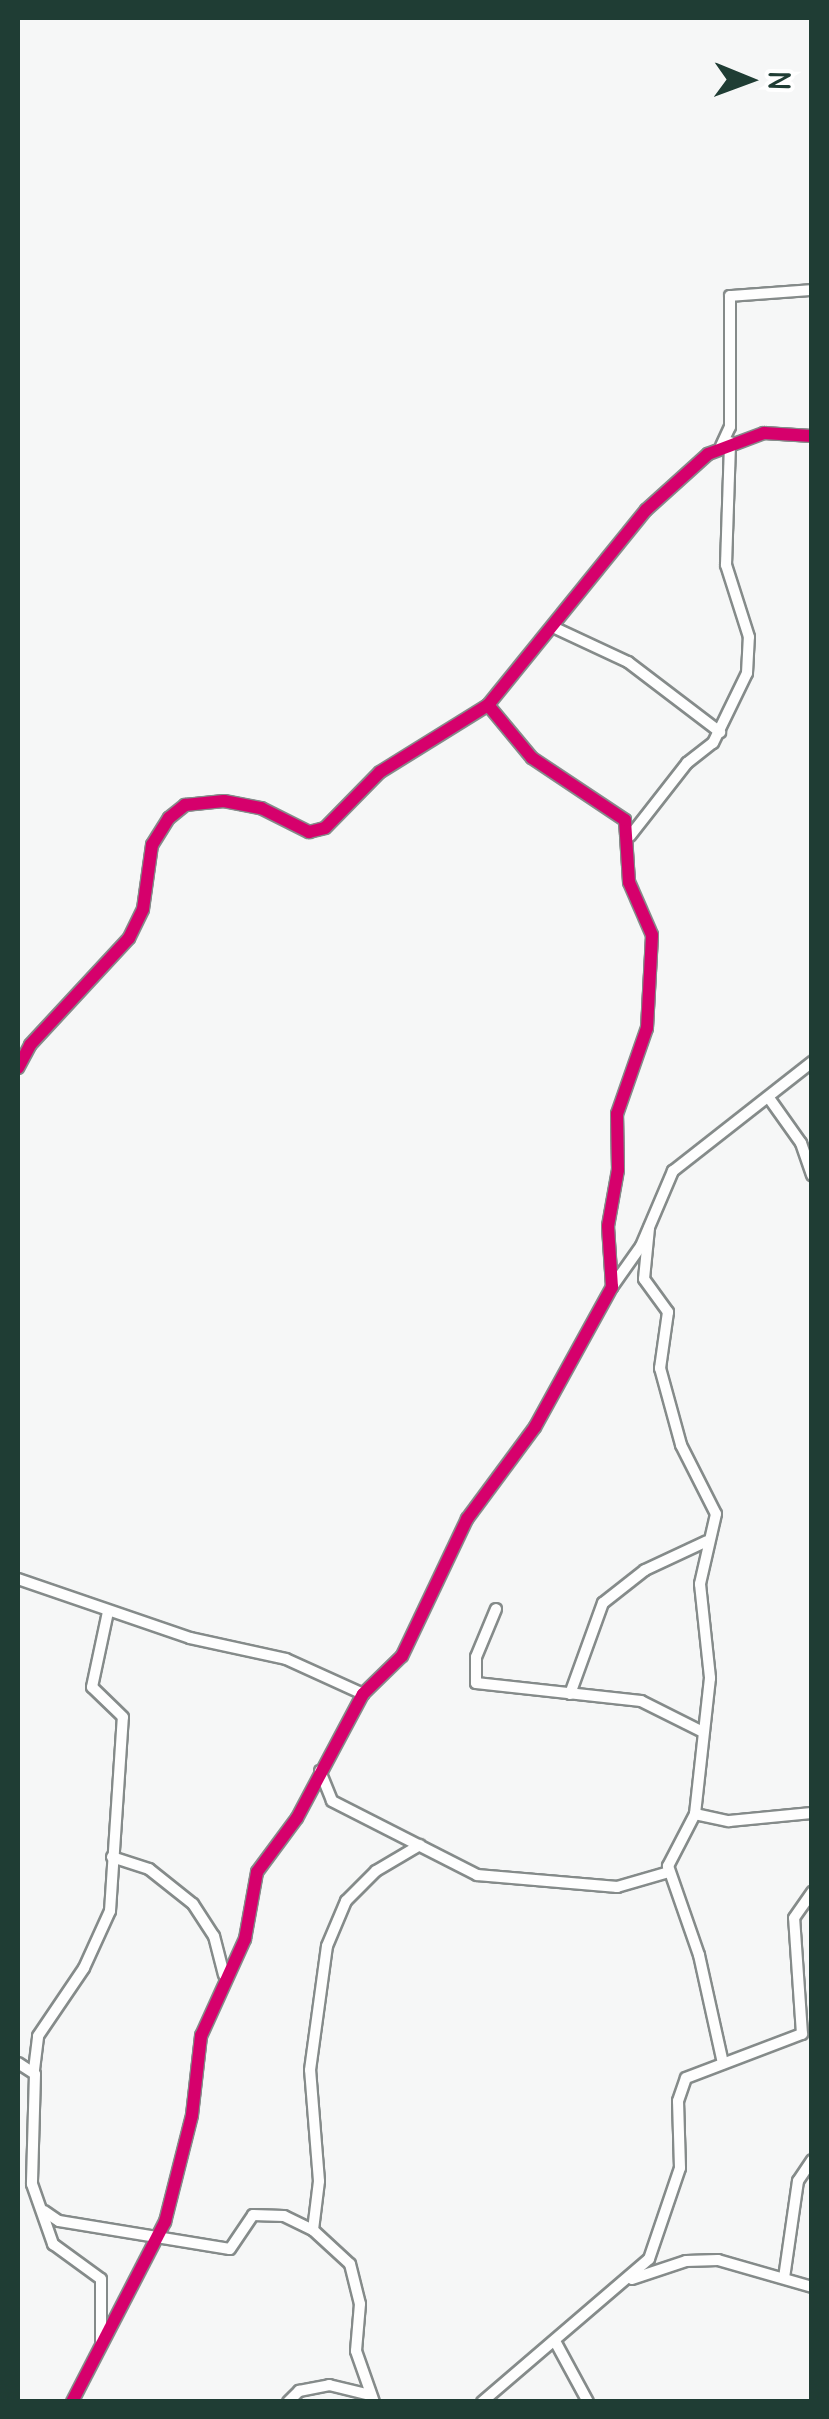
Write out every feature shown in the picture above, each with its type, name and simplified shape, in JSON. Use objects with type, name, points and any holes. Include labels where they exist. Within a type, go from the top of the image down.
[{"type":"street","points":[[630,836],[720,732],[750,654],[726,565],[730,296],[812,290]]},
{"type":"street","points":[[18,1068],[30,1045],[129,938],[143,909],[155,836],[185,806],[245,804],[317,831],[380,772],[488,705],[555,628],[646,510],[725,444],[778,431],[812,436]]},
{"type":"street","points":[[555,628],[628,662],[720,732]]},
{"type":"street","points":[[488,705],[532,758],[621,815],[630,836],[629,882],[653,950],[642,1050],[617,1114],[618,1170],[608,1226],[612,1288]]},
{"type":"street","points":[[72,2402],[158,2238],[192,2115],[200,2036],[224,1977],[245,1940],[258,1872],[297,1818],[363,1694],[402,1656],[468,1518],[535,1427],[648,1228],[673,1170],[812,1062]]},
{"type":"street","points":[[768,1098],[801,1143],[812,1175]]},
{"type":"street","points":[[648,1228],[644,1279],[668,1312],[660,1368],[685,1455],[716,1514],[700,1584],[710,1640],[695,1814],[669,1872],[696,1944],[723,2063]]},
{"type":"street","points":[[570,1694],[603,1603],[638,1574],[707,1541]]},
{"type":"street","points":[[18,1580],[108,1612],[286,1659],[363,1694]]},
{"type":"street","points":[[496,1610],[476,1657],[476,1683],[641,1701],[703,1732]]},
{"type":"street","points":[[101,2346],[101,2279],[57,2249],[30,2176],[38,2036],[107,1924],[123,1717],[92,1687],[108,1612]]},
{"type":"street","points":[[320,1771],[332,1801],[469,1873],[539,1884],[617,1887],[669,1872]]},
{"type":"street","points":[[695,1814],[729,1821],[812,1813]]},
{"type":"street","points":[[313,2230],[320,2181],[311,2054],[326,1946],[346,1900],[376,1871],[420,1845]]},
{"type":"street","points":[[112,1857],[149,1870],[193,1904],[219,1946],[224,1977]]},
{"type":"street","points":[[482,2402],[626,2281],[656,2248],[683,2152],[679,2090],[686,2078],[802,2034],[794,1918],[812,1892]]},
{"type":"street","points":[[18,2062],[34,2070]]},
{"type":"street","points":[[784,2278],[798,2181],[812,2160]]},
{"type":"street","points":[[44,2212],[59,2221],[235,2248],[246,2221],[263,2214],[313,2230],[350,2264],[360,2304],[355,2344],[372,2398]]},
{"type":"street","points":[[626,2281],[699,2260],[812,2287]]},
{"type":"street","points":[[556,2342],[588,2402]]},
{"type":"street","points":[[288,2402],[299,2391],[328,2385],[372,2398]]},
{"type":"cycle path","points":[[18,1068],[30,1045],[129,938],[143,909],[152,845],[169,818],[185,805],[224,801],[261,808],[309,832],[325,828],[380,772],[488,705],[646,510],[708,454],[764,433],[812,436]]},
{"type":"cycle path","points":[[72,2402],[165,2222],[192,2115],[201,2036],[245,1939],[257,1872],[297,1818],[363,1694],[402,1656],[467,1519],[535,1427],[612,1287],[608,1226],[618,1170],[617,1114],[647,1028],[652,935],[629,882],[625,820],[532,758],[488,705]]}]
